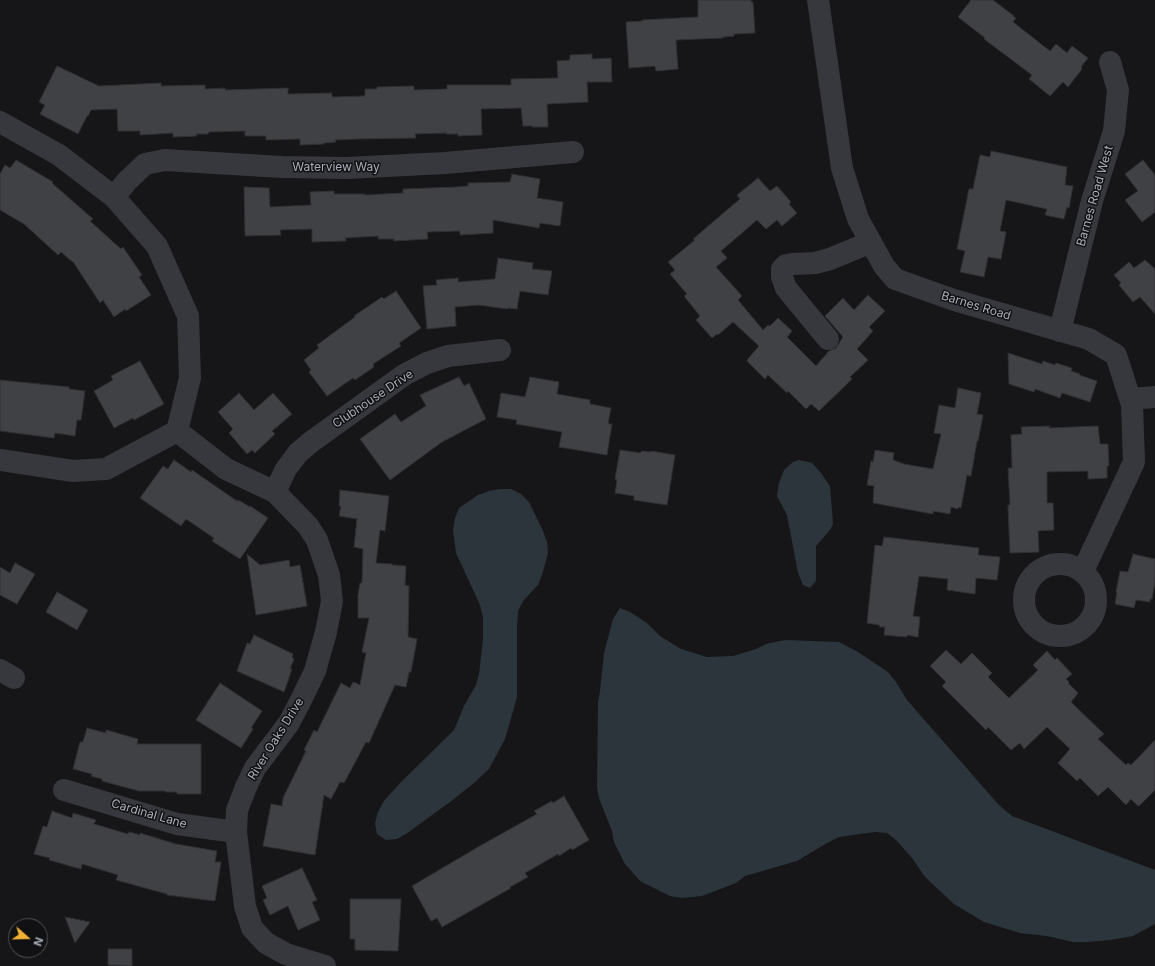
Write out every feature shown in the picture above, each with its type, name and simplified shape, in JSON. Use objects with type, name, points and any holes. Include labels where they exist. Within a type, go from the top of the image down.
[{"type":"street","name":"Barnes Road","points":[[818,0],[842,168],[858,219],[884,266],[895,279],[954,300],[1089,339],[1116,355],[1132,405],[1134,462],[1083,571]]},
{"type":"street","name":"Barnes Road West","points":[[1060,331],[1092,201],[1114,130],[1118,90],[1110,62]]},
{"type":"street","points":[[0,122],[59,155],[114,197],[157,246],[188,316],[190,378],[177,431],[106,469],[73,470],[0,460]]},
{"type":"street","name":"Waterview Way","points":[[114,197],[127,181],[145,164],[165,160],[275,167],[347,168],[445,163],[573,152]]},
{"type":"street","points":[[828,339],[786,288],[782,278],[782,269],[786,265],[815,263],[871,242]]},
{"type":"street","name":"Clubhouse Drive","points":[[275,492],[286,469],[298,453],[404,375],[427,363],[448,356],[500,350]]},
{"type":"street","points":[[1130,398],[1155,397]]},
{"type":"street","name":"River Oaks Drive","points":[[177,431],[226,469],[275,492],[308,526],[317,540],[329,575],[332,601],[326,632],[315,671],[289,723],[255,768],[237,810],[236,832],[245,906],[252,928],[266,943],[286,954],[325,966]]},
{"type":"street","name":"Cardinal Lane","points":[[64,790],[177,824],[236,832]]},
{"type":"shaded area","points":[[799,460],[812,463],[830,486],[833,524],[830,530],[816,546],[816,581],[810,588],[803,585],[798,573],[787,515],[777,496],[779,483],[784,470],[793,462]]},
{"type":"shaded area","points":[[500,489],[511,489],[521,494],[529,502],[543,531],[547,542],[548,553],[538,585],[523,601],[518,611],[517,697],[505,739],[489,769],[474,783],[406,834],[397,839],[386,840],[377,834],[375,823],[378,812],[384,801],[399,784],[454,730],[464,706],[476,685],[479,674],[483,639],[483,617],[480,605],[456,553],[453,530],[455,518],[459,508],[478,495]]},
{"type":"shaded area","points":[[620,608],[630,612],[647,623],[660,636],[681,649],[707,657],[733,656],[756,649],[766,644],[785,640],[839,642],[858,652],[888,672],[907,700],[998,804],[1012,816],[1155,870],[1155,924],[1133,936],[1110,940],[1073,942],[1047,936],[1020,933],[984,922],[954,904],[925,877],[912,858],[896,840],[887,833],[875,832],[839,837],[797,861],[745,876],[736,883],[702,896],[682,898],[670,896],[640,881],[625,864],[614,842],[612,831],[599,798],[597,787],[598,702],[604,653],[613,619]]},
{"type":"building","points":[[698,0],[751,0],[751,2],[753,2],[755,33],[734,34],[734,36],[723,38],[676,40],[678,69],[656,71],[655,66],[629,68],[626,22],[698,17]]},
{"type":"building","points":[[971,0],[993,0],[1016,18],[1013,22],[1050,51],[1056,44],[1067,53],[1072,46],[1088,58],[1081,67],[1082,69],[1068,87],[1063,82],[1050,96],[1029,79],[1032,75],[984,39],[985,38],[958,17]]},
{"type":"building","points":[[592,54],[592,59],[611,58],[612,82],[587,82],[588,102],[547,104],[548,127],[523,126],[521,108],[481,109],[482,135],[458,136],[458,134],[446,133],[415,134],[416,138],[335,140],[336,142],[324,144],[300,145],[300,139],[266,140],[266,136],[245,136],[245,131],[209,132],[208,134],[196,134],[197,136],[173,137],[173,133],[140,135],[140,131],[118,131],[117,109],[91,110],[78,134],[40,114],[45,105],[39,102],[57,66],[99,86],[161,83],[161,86],[205,85],[205,89],[225,88],[225,90],[288,88],[288,94],[332,93],[332,97],[365,96],[365,89],[377,89],[377,87],[414,86],[414,90],[447,89],[447,85],[511,85],[511,79],[558,78],[557,61],[570,60],[570,55]]},
{"type":"building","points":[[991,151],[1067,167],[1065,185],[1073,186],[1069,208],[1067,207],[1064,219],[1045,215],[1047,209],[1006,200],[1000,231],[1006,232],[1001,259],[988,257],[984,277],[960,272],[965,251],[957,249],[969,189],[973,189],[980,155],[990,157]]},
{"type":"building","points":[[16,160],[53,182],[52,183],[93,219],[90,221],[121,249],[123,247],[142,275],[139,277],[151,295],[126,311],[125,309],[114,317],[103,300],[100,303],[74,263],[61,252],[58,255],[24,224],[0,210],[0,174],[5,165],[10,168]]},
{"type":"building","points":[[1143,160],[1155,175],[1155,212],[1142,222],[1125,200],[1138,191],[1125,174]]},
{"type":"building","points":[[512,174],[540,179],[537,198],[563,202],[560,226],[540,223],[539,228],[493,220],[493,233],[460,235],[460,231],[427,232],[428,239],[394,241],[394,239],[378,239],[378,236],[345,238],[346,241],[312,242],[312,229],[280,230],[281,235],[245,236],[244,187],[269,188],[270,207],[311,205],[310,192],[334,191],[334,194],[365,195],[403,193],[403,189],[468,186],[468,183],[510,182]]},
{"type":"building","points":[[758,178],[770,191],[777,186],[791,202],[789,204],[797,213],[782,226],[777,220],[766,229],[757,220],[721,251],[727,258],[716,267],[742,296],[738,300],[763,330],[768,325],[770,326],[778,318],[792,331],[787,337],[816,366],[829,351],[836,348],[843,337],[825,316],[843,298],[854,310],[868,295],[885,311],[869,327],[873,331],[857,349],[868,360],[850,377],[852,379],[819,411],[811,404],[806,409],[788,391],[787,393],[768,375],[765,379],[748,362],[747,360],[759,346],[733,322],[718,335],[717,334],[712,338],[696,320],[700,316],[684,296],[687,294],[670,274],[675,270],[668,262],[695,240],[693,239],[740,199],[737,195]]},
{"type":"building","points":[[498,258],[533,263],[532,269],[552,271],[548,295],[520,291],[517,309],[479,305],[455,307],[456,326],[427,329],[423,286],[437,285],[436,280],[458,278],[458,282],[495,279]]},
{"type":"building","points":[[1145,260],[1155,269],[1155,314],[1140,297],[1133,302],[1119,285],[1121,283],[1114,275],[1129,262],[1134,268]]},
{"type":"building","points":[[396,291],[421,328],[399,343],[401,346],[373,364],[374,367],[355,380],[353,378],[327,396],[309,372],[311,370],[304,360],[319,348],[317,345],[355,317],[354,316],[382,297],[384,299]]},
{"type":"building","points":[[1008,353],[1042,364],[1043,361],[1072,368],[1071,371],[1097,381],[1090,402],[1062,393],[1060,398],[1035,389],[1034,392],[1009,384]]},
{"type":"building","points":[[140,361],[164,404],[134,420],[133,418],[114,428],[94,391],[113,380],[111,376]]},
{"type":"building","points":[[459,377],[464,386],[469,383],[486,419],[442,442],[390,480],[360,439],[395,414],[401,422],[426,406],[420,395]]},
{"type":"building","points":[[530,377],[559,382],[557,394],[590,400],[590,404],[611,408],[608,424],[612,424],[607,455],[559,447],[562,432],[516,424],[517,420],[497,417],[501,393],[525,397]]},
{"type":"building","points":[[0,380],[69,387],[69,389],[85,391],[81,420],[77,420],[75,436],[55,433],[54,438],[0,431]]},
{"type":"building","points":[[958,388],[981,393],[977,414],[983,415],[971,476],[967,475],[961,508],[959,507],[958,509],[951,507],[950,514],[933,511],[933,514],[873,503],[874,486],[867,485],[871,461],[873,462],[875,450],[894,453],[893,460],[904,464],[933,469],[941,434],[934,433],[939,405],[955,408]]},
{"type":"building","points":[[239,393],[254,410],[273,393],[292,414],[272,431],[275,434],[255,453],[252,450],[247,454],[229,433],[233,429],[218,412]]},
{"type":"building","points":[[1050,426],[1049,428],[1098,426],[1100,444],[1108,444],[1109,466],[1107,466],[1107,478],[1088,479],[1088,471],[1047,472],[1047,503],[1053,503],[1054,530],[1038,531],[1039,552],[1010,553],[1008,468],[1012,468],[1011,435],[1022,434],[1021,427]]},
{"type":"building","points":[[620,450],[640,453],[642,451],[651,451],[675,455],[667,505],[634,500],[634,496],[615,493],[617,480],[615,479]]},
{"type":"building","points":[[174,460],[191,472],[192,470],[237,501],[250,506],[268,518],[240,559],[212,541],[214,538],[186,519],[181,526],[140,498],[163,466],[168,469]]},
{"type":"building","points":[[340,490],[389,496],[385,531],[380,530],[376,563],[406,566],[405,585],[409,586],[408,637],[417,639],[411,672],[409,672],[406,687],[395,685],[369,743],[366,742],[344,783],[340,782],[331,799],[324,795],[315,855],[263,846],[271,804],[282,806],[283,798],[306,751],[304,750],[314,730],[317,732],[341,683],[350,688],[353,682],[360,685],[366,653],[362,652],[369,618],[358,618],[358,595],[360,583],[362,583],[363,549],[354,547],[357,519],[339,516],[341,506],[339,506]]},
{"type":"building","points":[[884,537],[979,548],[978,555],[1000,557],[997,580],[976,578],[975,594],[947,590],[948,579],[919,576],[913,616],[920,617],[918,637],[907,635],[907,637],[884,635],[885,627],[867,623],[875,545],[882,546]]},
{"type":"building","points":[[247,554],[260,565],[289,560],[290,567],[300,565],[307,606],[256,615]]},
{"type":"building","points":[[1133,554],[1155,559],[1155,582],[1152,599],[1150,599],[1150,602],[1136,600],[1134,608],[1115,604],[1120,571],[1128,572]]},
{"type":"building","points":[[15,563],[35,574],[17,604],[0,595],[0,567],[10,573]]},
{"type":"building","points":[[57,592],[88,610],[77,630],[46,612]]},
{"type":"building","points":[[254,635],[293,654],[292,657],[294,659],[290,669],[292,669],[284,692],[237,671],[247,643],[250,644]]},
{"type":"building","points":[[946,650],[961,664],[972,653],[992,673],[988,677],[1009,698],[1038,670],[1033,665],[1047,651],[1055,660],[1057,658],[1072,674],[1066,679],[1078,693],[1071,702],[1104,734],[1098,739],[1126,765],[1128,763],[1131,765],[1155,740],[1155,790],[1139,806],[1131,799],[1126,805],[1108,787],[1098,796],[1080,778],[1077,781],[1058,763],[1070,749],[1047,727],[1024,749],[1020,743],[1011,750],[988,727],[986,730],[942,686],[946,682],[930,666]]},
{"type":"building","points":[[220,683],[262,711],[241,748],[196,720]]},
{"type":"building","points":[[87,728],[106,733],[106,730],[138,739],[137,744],[201,744],[201,794],[177,794],[177,792],[165,791],[139,791],[102,781],[102,779],[91,776],[92,774],[73,769],[80,742],[83,742]]},
{"type":"building","points":[[564,796],[589,840],[572,850],[571,848],[559,856],[558,854],[525,873],[528,877],[442,927],[437,918],[431,921],[412,886],[537,814],[534,811],[552,801],[553,803]]},
{"type":"building","points":[[52,811],[72,818],[73,813],[96,820],[94,824],[128,834],[130,832],[140,835],[140,833],[176,844],[217,851],[215,862],[221,862],[215,901],[167,895],[116,880],[118,875],[82,864],[81,869],[34,854],[43,826],[47,827]]},
{"type":"building","points":[[302,868],[317,900],[312,902],[320,920],[298,930],[288,906],[270,915],[263,900],[267,898],[262,886]]},
{"type":"building","points":[[350,899],[401,899],[398,951],[355,950],[355,939],[350,939]]},
{"type":"building","points":[[65,917],[90,922],[75,943]]},
{"type":"building","points":[[108,949],[132,949],[132,966],[108,965]]}]
